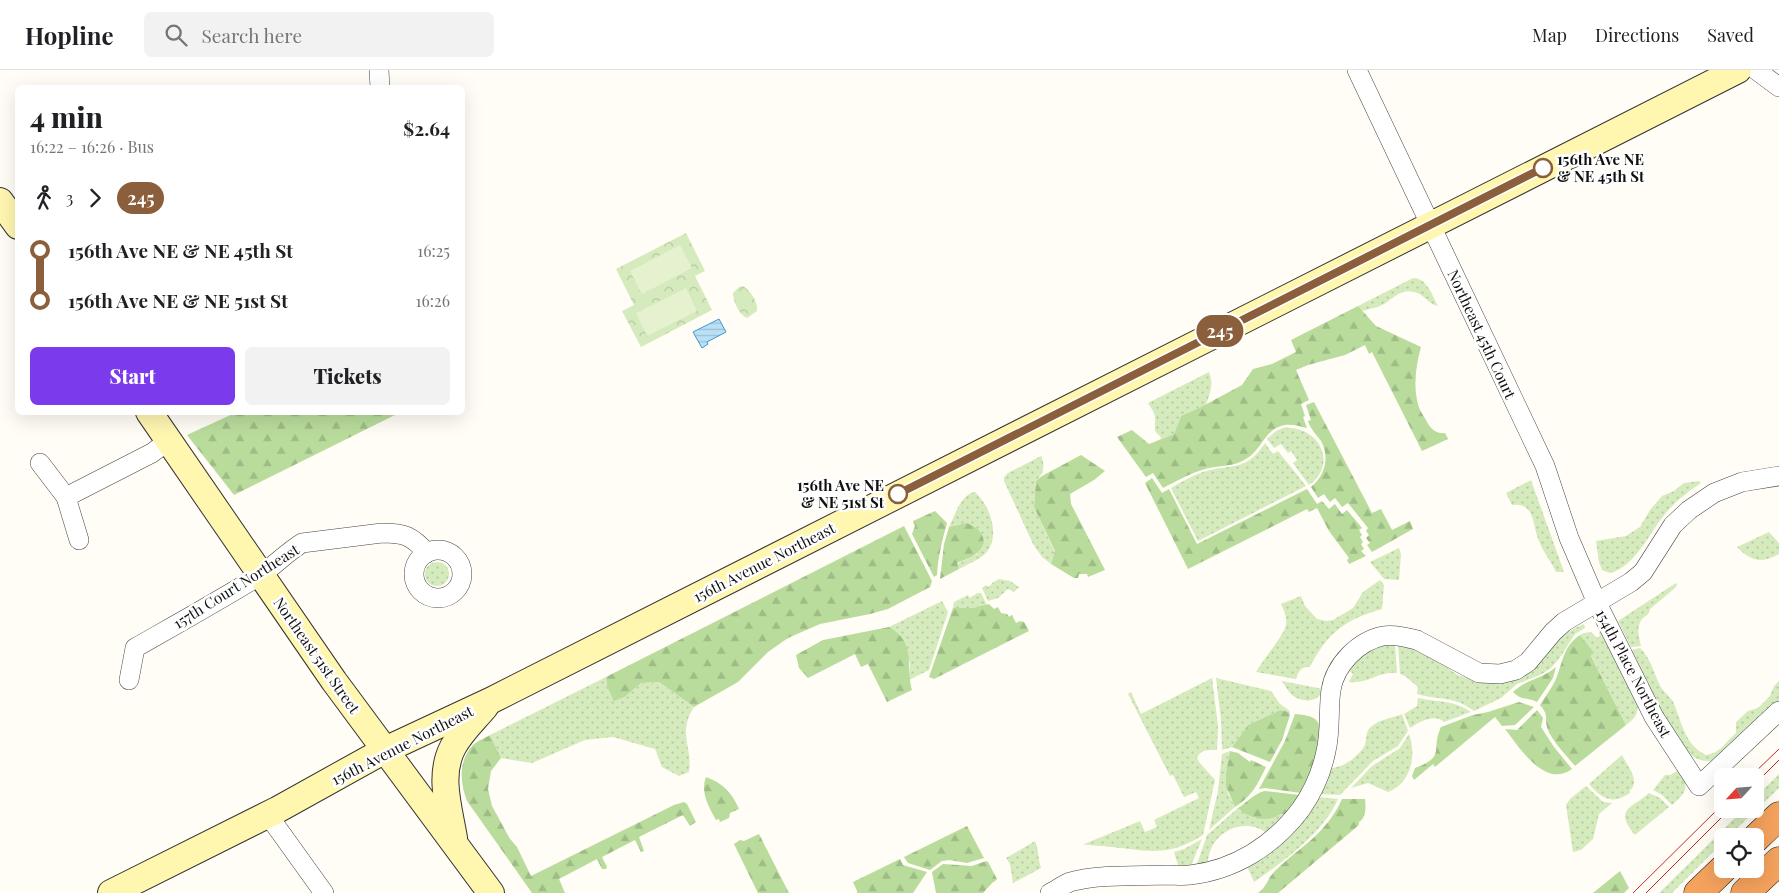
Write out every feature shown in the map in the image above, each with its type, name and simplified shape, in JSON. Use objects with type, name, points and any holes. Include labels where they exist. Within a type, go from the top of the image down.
[{"type":"highway","points":[[1764,830],[1779,816]]},
{"type":"highway","points":[[1745,893],[1779,861]]},
{"type":"highway","points":[[1698,893],[1714,878]]},
{"type":"main road","name":"156th Avenue Northeast","points":[[112,893],[268,814],[385,750],[490,701],[1430,224],[1714,76],[1738,70]]},
{"type":"main road","points":[[0,201],[15,222]]},
{"type":"main road","name":"Northeast 51st Street","points":[[151,415],[323,664],[491,893]]},
{"type":"main road","points":[[455,843],[446,787],[448,761],[453,747],[490,701]]},
{"type":"street","points":[[380,70],[380,85]]},
{"type":"street","name":"Northeast 45th Court","points":[[1357,70],[1545,466],[1569,538],[1597,602]]},
{"type":"street","points":[[1756,70],[1779,87]]},
{"type":"street","points":[[66,497],[152,453],[168,441]]},
{"type":"street","points":[[40,463],[66,497],[79,540]]},
{"type":"street","points":[[1597,602],[1631,582],[1642,572],[1673,525],[1689,510],[1714,493],[1742,482],[1779,476]]},
{"type":"street","name":"157th Court Northeast","points":[[129,680],[135,648],[261,574],[302,544],[382,532],[404,535],[415,539],[427,553]]},
{"type":"street","name":"154th Place Northeast","points":[[1050,893],[1069,883],[1101,878],[1190,876],[1219,870],[1252,854],[1276,838],[1302,808],[1320,776],[1327,750],[1331,690],[1334,680],[1345,661],[1358,648],[1366,642],[1383,636],[1407,637],[1417,640],[1479,674],[1500,674],[1516,670],[1528,662],[1564,622],[1597,602],[1654,718],[1699,786],[1779,712]]},
{"type":"street","points":[[268,814],[324,893]]},
{"type":"green space","points":[[686,233],[705,271],[695,276],[712,310],[641,347],[622,311],[634,305],[616,269]]},
{"type":"green space","points":[[680,245],[692,268],[642,294],[630,271]]},
{"type":"green space","points":[[1413,278],[1425,284],[1438,306],[1417,293],[1409,291],[1400,293],[1375,308],[1362,311],[1358,306]]},
{"type":"green space","points":[[743,286],[753,297],[757,308],[757,311],[747,318],[739,311],[733,296],[733,293],[739,287]]},
{"type":"green space","points":[[686,288],[697,311],[647,336],[636,313]]},
{"type":"green space","points":[[1358,306],[1376,326],[1421,347],[1415,382],[1416,397],[1430,427],[1436,432],[1445,433],[1448,439],[1422,451],[1372,352],[1369,354],[1365,345],[1345,355],[1296,370],[1309,400],[1301,404],[1307,428],[1287,425],[1275,429],[1270,432],[1251,455],[1241,462],[1199,471],[1163,488],[1153,473],[1146,477],[1117,437],[1132,430],[1149,444],[1174,434],[1181,416],[1242,385],[1253,369],[1272,364],[1296,352],[1291,340]]},
{"type":"green space","points":[[1209,372],[1211,385],[1206,405],[1181,416],[1174,434],[1161,439],[1155,430],[1155,416],[1148,403]]},
{"type":"green space","points":[[1314,402],[1372,513],[1381,509],[1392,530],[1410,521],[1413,529],[1372,552],[1367,545],[1370,543],[1366,538],[1369,535],[1366,531],[1368,528],[1348,503],[1342,507],[1335,498],[1330,502],[1324,494],[1318,498],[1311,487],[1323,472],[1325,453],[1321,441],[1308,421],[1311,420],[1306,405]]},
{"type":"green space","points":[[230,415],[395,415],[234,495],[187,435]]},
{"type":"green space","points":[[1283,428],[1296,429],[1306,433],[1315,439],[1321,448],[1323,467],[1318,476],[1309,485],[1293,463],[1297,460],[1291,451],[1288,453],[1281,444],[1274,448],[1267,439]]},
{"type":"green space","points":[[1265,443],[1273,454],[1278,451],[1306,486],[1198,541],[1171,488],[1203,472],[1244,463],[1251,459]]},
{"type":"green space","points":[[1081,455],[1105,471],[1070,494],[1071,504],[1105,570],[1088,577],[1087,574],[1079,574],[1078,578],[1074,578],[1051,564],[1055,551],[1034,507],[1036,481]]},
{"type":"green space","points":[[1041,456],[1043,467],[1042,473],[1036,481],[1034,507],[1055,552],[1051,564],[1042,557],[1033,544],[1004,481],[1004,477],[1008,473]]},
{"type":"green space","points":[[1152,478],[1162,493],[1169,489],[1197,544],[1307,489],[1317,504],[1322,501],[1329,509],[1335,504],[1342,514],[1347,510],[1362,528],[1359,530],[1363,542],[1361,544],[1364,549],[1361,551],[1366,556],[1349,564],[1347,560],[1349,558],[1329,531],[1317,508],[1309,512],[1307,509],[1188,569],[1145,483]]},
{"type":"green space","points":[[1531,480],[1564,572],[1556,572],[1543,549],[1529,511],[1520,505],[1512,505],[1506,493]]},
{"type":"green space","points":[[1699,481],[1701,483],[1681,497],[1665,514],[1635,556],[1619,569],[1610,573],[1602,570],[1596,541],[1626,536],[1640,527],[1650,510],[1662,496],[1674,491],[1684,483]]},
{"type":"green space","points":[[975,492],[989,513],[992,521],[993,538],[986,553],[959,569],[957,564],[977,554],[966,523],[949,527],[962,501]]},
{"type":"green space","points":[[935,511],[947,523],[937,575],[934,577],[912,534],[915,526],[913,521]]},
{"type":"green space","points":[[966,523],[982,534],[982,547],[974,555],[957,563],[959,569],[940,579],[944,544],[949,527]]},
{"type":"green space","points":[[904,526],[932,581],[930,587],[888,609],[820,624],[788,638],[768,652],[738,682],[694,707],[659,682],[641,683],[626,696],[614,701],[607,686],[606,677]]},
{"type":"green space","points":[[1769,532],[1779,543],[1779,554],[1773,557],[1762,560],[1752,558],[1737,547]]},
{"type":"green space","points":[[1399,548],[1401,554],[1399,580],[1384,579],[1370,562]]},
{"type":"green space","points":[[437,562],[442,563],[448,569],[448,579],[442,585],[437,586],[432,585],[426,579],[425,574],[426,569],[432,563]]},
{"type":"green space","points":[[999,579],[1010,581],[1019,587],[1014,592],[1008,589],[998,598],[988,601],[982,588],[986,585],[988,587]]},
{"type":"green space","points":[[1380,580],[1384,585],[1382,609],[1358,617],[1339,629],[1323,645],[1310,667],[1304,667],[1300,670],[1296,679],[1256,672],[1285,628],[1286,618],[1281,604],[1301,596],[1305,606],[1317,619],[1333,620],[1353,608],[1363,592]]},
{"type":"green space","points":[[1676,583],[1675,588],[1650,609],[1640,622],[1638,632],[1641,646],[1631,647],[1618,621]]},
{"type":"green space","points":[[981,593],[987,605],[973,608],[953,608],[954,602],[968,595],[969,598]]},
{"type":"green space","points":[[942,601],[948,612],[929,670],[909,680],[910,663],[889,627]]},
{"type":"green space","points":[[989,604],[994,609],[998,607],[1001,613],[1007,614],[1009,617],[1012,615],[1016,623],[1024,622],[1029,631],[934,679],[929,677],[953,608],[973,608]]},
{"type":"green space","points":[[1584,624],[1585,628],[1575,634],[1559,659],[1550,669],[1517,684],[1501,698],[1474,711],[1453,700],[1417,694],[1418,687],[1400,674],[1398,644],[1423,651],[1458,675],[1480,682],[1526,674],[1544,659],[1558,640],[1573,629]]},
{"type":"green space","points":[[889,627],[898,633],[907,647],[912,690],[887,702],[868,664],[861,667],[855,654],[808,678],[799,668],[796,655],[823,640]]},
{"type":"green space","points":[[1601,630],[1638,703],[1635,716],[1626,725],[1591,655],[1593,651],[1580,635],[1591,632],[1597,638],[1600,636]]},
{"type":"green space","points":[[1580,635],[1593,651],[1591,656],[1626,725],[1575,766],[1549,732],[1546,724],[1546,715],[1540,705],[1555,681],[1566,650]]},
{"type":"green space","points":[[1395,644],[1397,673],[1349,682],[1353,674],[1350,671],[1358,660],[1374,649]]},
{"type":"green space","points":[[1640,648],[1650,662],[1662,689],[1673,702],[1689,739],[1699,751],[1706,755],[1719,750],[1736,733],[1736,722],[1748,711],[1758,708],[1770,696],[1774,686],[1779,681],[1779,705],[1713,761],[1705,761],[1694,757],[1678,738],[1660,707],[1632,650]]},
{"type":"green space","points":[[1556,667],[1553,678],[1537,702],[1519,697],[1513,692],[1523,685]]},
{"type":"green space","points":[[606,677],[607,686],[626,696],[641,683],[659,682],[694,707],[689,717],[686,733],[690,763],[689,772],[679,776],[662,767],[655,749],[613,737],[585,740],[532,763],[501,758],[490,735]]},
{"type":"green space","points":[[1212,678],[1218,726],[1217,750],[1203,752],[1197,758],[1215,780],[1203,835],[1177,848],[1153,851],[1082,845],[1140,821],[1145,832],[1157,827],[1154,820],[1199,798],[1196,792],[1184,797],[1173,775],[1170,776],[1128,694],[1131,692],[1141,714]]},
{"type":"green space","points":[[1216,678],[1271,691],[1280,704],[1290,711],[1280,710],[1248,725],[1232,747],[1222,750]]},
{"type":"green space","points":[[1282,681],[1323,689],[1318,697],[1305,700],[1292,695]]},
{"type":"green space","points":[[1418,698],[1451,703],[1471,712],[1444,722],[1436,718],[1427,719],[1410,728],[1404,714],[1417,706]]},
{"type":"green space","points":[[1519,702],[1534,707],[1515,725],[1502,726],[1495,717],[1435,767],[1433,764],[1414,780],[1412,776],[1415,768],[1425,764],[1434,756],[1441,727],[1473,715]]},
{"type":"green space","points":[[1280,710],[1289,712],[1290,715],[1282,740],[1270,762],[1232,747],[1248,725]]},
{"type":"green space","points":[[1537,710],[1543,718],[1541,727],[1572,769],[1562,774],[1552,774],[1534,764],[1505,729],[1517,730]]},
{"type":"green space","points":[[1295,714],[1313,718],[1317,721],[1320,728],[1316,757],[1301,793],[1265,788],[1259,789],[1285,741]]},
{"type":"green space","points":[[1402,714],[1408,731],[1398,746],[1373,761],[1340,795],[1320,794],[1326,784],[1331,768],[1345,764],[1358,754],[1364,747],[1366,736],[1372,726],[1380,721]]},
{"type":"green space","points":[[1409,734],[1412,760],[1407,775],[1396,788],[1388,792],[1368,783],[1351,788],[1372,766],[1400,748]]},
{"type":"green space","points":[[490,735],[501,758],[491,771],[488,789],[492,806],[510,839],[517,847],[531,876],[674,805],[684,802],[687,804],[696,822],[690,826],[683,815],[639,837],[644,851],[641,852],[635,840],[602,857],[607,867],[606,869],[602,869],[597,859],[559,879],[565,893],[532,893],[467,801],[463,787],[462,772],[468,751],[473,745]]},
{"type":"green space","points":[[1230,751],[1226,772],[1228,793],[1235,807],[1209,830],[1218,791],[1222,754]]},
{"type":"green space","points":[[1230,751],[1238,753],[1250,762],[1251,760],[1266,767],[1250,794],[1235,807],[1226,786],[1226,772]]},
{"type":"green space","points":[[1622,755],[1634,778],[1633,787],[1630,793],[1624,797],[1608,799],[1603,797],[1589,784]]},
{"type":"green space","points":[[1679,770],[1686,785],[1684,793],[1672,805],[1662,795],[1653,790],[1665,775],[1670,775]]},
{"type":"green space","points":[[1779,774],[1779,788],[1764,802],[1764,789]]},
{"type":"green space","points":[[706,777],[726,789],[739,809],[730,813],[729,818],[720,822],[719,819],[716,820],[706,799],[704,783]]},
{"type":"green space","points":[[1586,786],[1603,802],[1612,803],[1599,814],[1593,839],[1581,850],[1573,852],[1566,805],[1570,799]]},
{"type":"green space","points":[[1265,791],[1300,795],[1287,815],[1281,814],[1267,819],[1258,818],[1238,808],[1254,796]]},
{"type":"green space","points":[[1649,793],[1660,798],[1669,807],[1635,835],[1626,819],[1626,814],[1628,809]]},
{"type":"green space","points":[[1319,797],[1338,799],[1313,835],[1278,865],[1254,882],[1248,868],[1264,858],[1288,838]]},
{"type":"green space","points":[[1342,799],[1365,799],[1365,812],[1359,825],[1278,893],[1258,893],[1274,872],[1320,832]]},
{"type":"green space","points":[[1238,808],[1262,818],[1270,818],[1282,814],[1287,815],[1268,834],[1258,828],[1248,826],[1228,830],[1213,844],[1209,854],[1208,865],[1196,867],[1207,835]]},
{"type":"green space","points":[[1735,818],[1748,818],[1737,828],[1725,828]]},
{"type":"green space","points":[[967,826],[984,858],[967,863],[949,860],[942,861],[930,870],[908,863],[904,857]]},
{"type":"green space","points":[[759,834],[789,893],[758,893],[734,844]]},
{"type":"green space","points":[[1202,839],[1190,868],[1179,868],[1174,852]]},
{"type":"green space","points":[[1714,839],[1714,851],[1672,893],[1659,893]]},
{"type":"green space","points":[[1035,841],[1041,868],[1013,883],[1010,864],[1006,858]]},
{"type":"green space","points":[[900,859],[903,865],[927,872],[913,893],[857,893],[853,882]]},
{"type":"green space","points":[[986,861],[997,879],[983,893],[936,893],[932,872],[943,864],[972,866]]},
{"type":"green space","points":[[1620,871],[1629,888],[1624,893],[1593,893]]},
{"type":"water","points":[[719,319],[726,332],[707,342],[708,344],[702,348],[693,332]]},
{"type":"tram line","points":[[1759,768],[1779,749]]},
{"type":"tram line","points":[[1764,775],[1779,760]]},
{"type":"tram line","points":[[1633,893],[1714,813]]},
{"type":"tram line","points":[[1646,893],[1721,818]]},
{"type":"bus line","name":"245","points":[[898,494],[1543,168]]},
{"type":"place","name":"156th Ave NE & NE 45th St","points":[[1543,168]]},
{"type":"place","name":"156th Ave NE & NE 51st St","points":[[898,494]]}]
